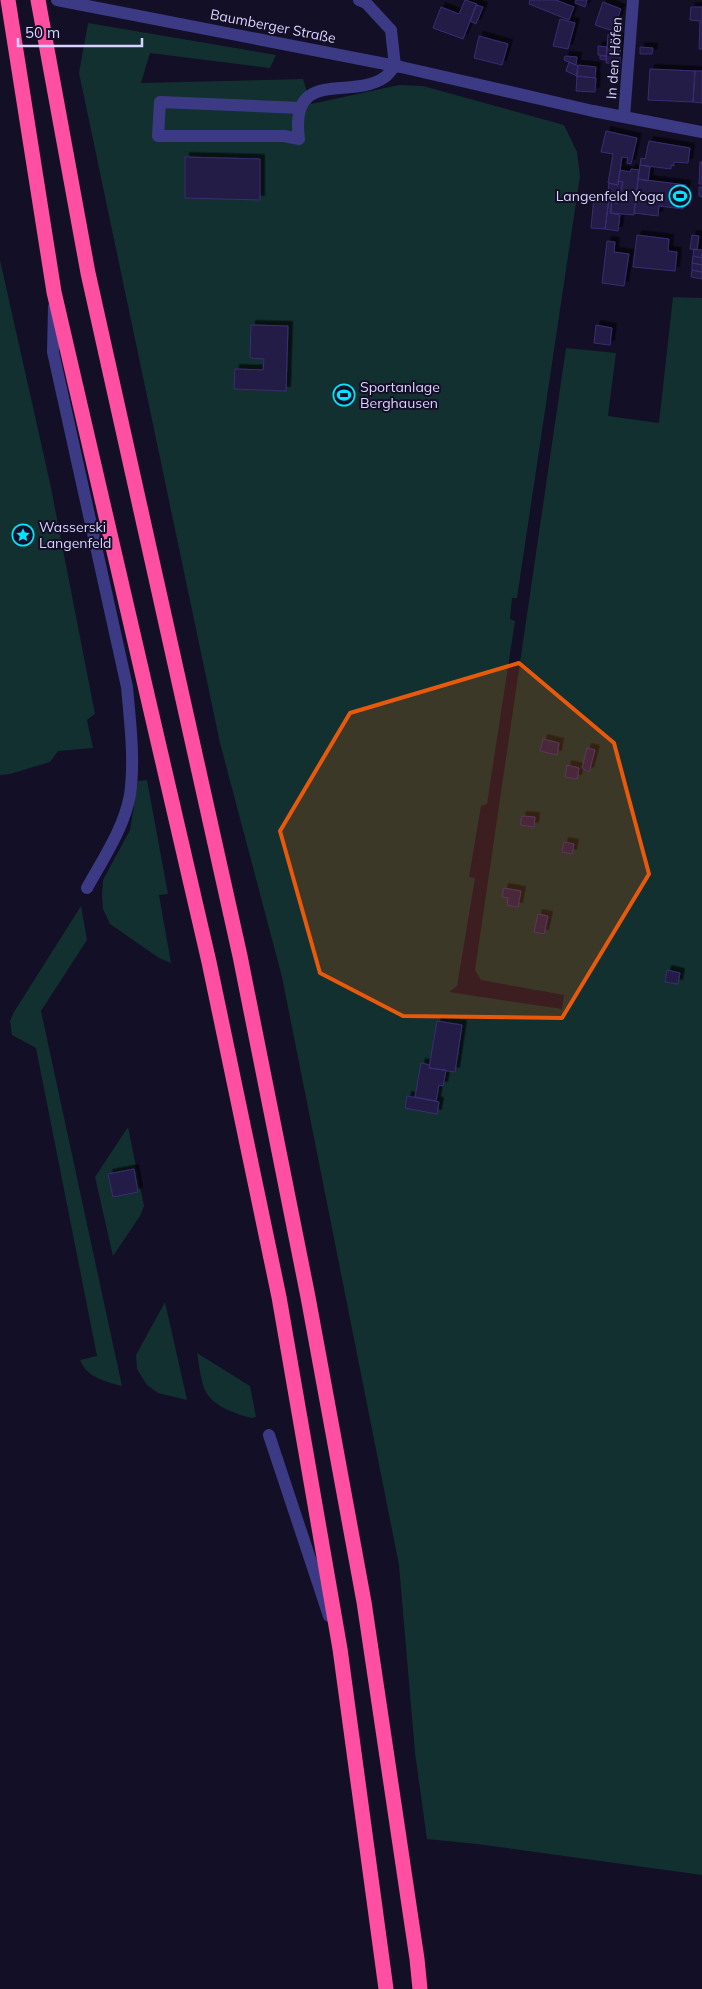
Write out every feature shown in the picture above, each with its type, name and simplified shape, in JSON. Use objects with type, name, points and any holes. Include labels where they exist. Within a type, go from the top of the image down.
[{"type":"highway","points":[[8,0],[54,292],[210,962],[279,1297],[340,1649],[386,1989]]},
{"type":"highway","points":[[38,0],[88,273],[240,956],[308,1297],[364,1602],[420,1989]]},
{"type":"street","name":"Baumberger Straße","points":[[57,0],[395,66],[624,118],[702,132]]},
{"type":"street","points":[[300,108],[160,102],[158,136],[284,136],[299,139],[297,126],[300,108],[311,95],[331,88],[365,84],[384,78],[395,66],[391,30],[366,3],[360,0]]},
{"type":"street","name":"In den Höfen","points":[[624,118],[633,0]]},
{"type":"street","points":[[54,292],[53,352],[127,687],[132,743],[130,795],[116,835],[87,888]]},
{"type":"street","points":[[269,1435],[340,1649]]},
{"type":"highlighted area","points":[[519,663],[614,743],[649,874],[562,1018],[403,1016],[320,973],[280,831],[350,713]]},
{"type":"green space","points":[[88,23],[276,55],[270,68],[150,53],[141,83],[303,79],[311,104],[399,85],[423,86],[564,125],[577,152],[580,176],[517,598],[512,598],[510,619],[515,621],[487,804],[481,806],[469,877],[475,878],[457,986],[449,992],[562,1009],[564,995],[481,980],[475,970],[566,348],[616,353],[608,416],[659,423],[673,297],[702,298],[702,1875],[477,1844],[427,1839],[415,1753],[399,1565],[282,977],[220,743],[79,73]]},
{"type":"green space","name":"Wasserski Langenfeld","points":[[0,260],[50,483],[95,714],[87,720],[93,748],[58,751],[50,762],[10,774],[0,775]]},
{"type":"green space","points":[[147,780],[168,894],[159,895],[171,963],[159,958],[110,924],[103,909],[103,880],[130,830],[138,781]]},
{"type":"green space","points":[[81,906],[87,940],[41,1011],[122,1386],[92,1375],[80,1360],[97,1356],[36,1048],[12,1035],[10,1021]]},
{"type":"green space","points":[[128,1127],[144,1206],[140,1216],[113,1256],[95,1177]]},
{"type":"green space","points":[[165,1302],[187,1400],[158,1393],[147,1385],[137,1369],[136,1355]]},
{"type":"green space","points":[[197,1353],[250,1386],[256,1417],[251,1418],[230,1411],[211,1398],[203,1385]]},
{"type":"building","points":[[465,0],[477,4],[463,39],[433,28],[441,7],[459,14]]},
{"type":"building","points":[[530,0],[556,0],[574,7],[569,20],[529,4]]},
{"type":"building","points":[[576,0],[587,0],[585,7],[575,3]]},
{"type":"building","points":[[603,2],[621,9],[613,31],[595,25]]},
{"type":"building","points":[[476,5],[483,7],[476,24],[470,21]]},
{"type":"building","points":[[691,7],[702,7],[702,49],[699,49],[700,21],[690,20]]},
{"type":"building","points":[[560,19],[575,23],[568,49],[553,46]]},
{"type":"building","points":[[608,34],[621,39],[620,64],[606,63]]},
{"type":"building","points":[[479,36],[508,44],[502,65],[474,58]]},
{"type":"building","points":[[598,46],[607,47],[606,56],[598,55]]},
{"type":"building","points":[[640,47],[653,48],[652,54],[640,54]]},
{"type":"building","points":[[565,56],[577,57],[576,65],[564,60]]},
{"type":"building","points":[[600,56],[606,56],[606,60],[600,59]]},
{"type":"building","points":[[569,62],[578,66],[577,76],[566,71]]},
{"type":"building","points":[[578,65],[596,67],[595,78],[576,76]]},
{"type":"building","points":[[650,69],[695,71],[693,102],[648,100]]},
{"type":"building","points":[[695,71],[702,71],[702,103],[693,102]]},
{"type":"building","points":[[577,76],[596,78],[595,92],[576,91]]},
{"type":"building","points":[[606,131],[637,138],[631,164],[627,163],[628,158],[622,157],[618,185],[608,183],[613,154],[601,152]]},
{"type":"building","points":[[649,141],[690,148],[688,163],[674,162],[674,166],[671,165],[671,169],[640,165],[641,158],[645,159]]},
{"type":"building","points":[[185,157],[260,159],[260,200],[185,198]]},
{"type":"building","points":[[700,162],[702,162],[702,184],[699,184]]},
{"type":"building","points":[[640,165],[650,167],[648,181],[638,179]]},
{"type":"building","points":[[631,169],[639,170],[634,215],[611,213],[612,196],[616,197],[615,203],[618,203],[623,182],[618,181],[620,170],[630,172]]},
{"type":"building","points":[[638,179],[686,185],[683,209],[659,206],[658,216],[634,213]]},
{"type":"building","points":[[618,181],[623,182],[618,203],[615,203],[616,197],[612,196],[612,199],[607,198],[609,183],[618,185]]},
{"type":"building","points":[[699,187],[702,187],[702,197],[699,196]]},
{"type":"building","points":[[594,197],[609,199],[605,229],[591,228]]},
{"type":"building","points":[[609,199],[612,199],[610,213],[620,215],[618,231],[605,229]]},
{"type":"building","points":[[637,235],[669,239],[668,251],[677,252],[675,271],[633,267]]},
{"type":"building","points":[[692,235],[699,236],[697,250],[690,249]]},
{"type":"building","points":[[607,241],[615,242],[614,252],[629,254],[624,286],[602,283]]},
{"type":"building","points":[[694,249],[702,250],[702,258],[693,256]]},
{"type":"building","points":[[693,256],[702,258],[702,265],[692,263]]},
{"type":"building","points":[[692,263],[702,265],[702,272],[692,270]]},
{"type":"building","points":[[692,270],[702,272],[702,279],[691,277]]},
{"type":"building","points":[[251,325],[288,326],[286,391],[234,389],[235,369],[263,370],[264,359],[250,358]]},
{"type":"building","points":[[596,325],[612,328],[610,345],[594,343]]},
{"type":"building","points":[[543,739],[559,743],[557,755],[540,751]]},
{"type":"building","points":[[587,748],[595,750],[589,772],[582,768]]},
{"type":"building","points":[[567,765],[579,768],[577,779],[565,777]]},
{"type":"building","points":[[522,816],[535,817],[534,827],[520,825]]},
{"type":"building","points":[[564,842],[574,844],[572,854],[562,852]]},
{"type":"building","points":[[504,888],[521,891],[518,907],[507,905],[508,898],[502,897]]},
{"type":"building","points":[[538,914],[548,916],[544,934],[534,932]]},
{"type":"building","points":[[667,970],[680,973],[678,984],[665,982]]},
{"type":"building","points":[[437,1021],[462,1025],[455,1072],[429,1068]]},
{"type":"building","points":[[421,1063],[430,1065],[429,1068],[446,1070],[443,1086],[439,1085],[436,1101],[415,1097]]},
{"type":"building","points":[[407,1096],[439,1102],[437,1114],[405,1108]]},
{"type":"building","points":[[134,1169],[138,1192],[113,1197],[108,1174]]},
{"type":"place","name":"Langenfeld Yoga","points":[[680,196]]},
{"type":"place","name":"Sportanlage Berghausen","points":[[344,395]]},
{"type":"place","name":"Wasserski Langenfeld","points":[[23,535]]}]
